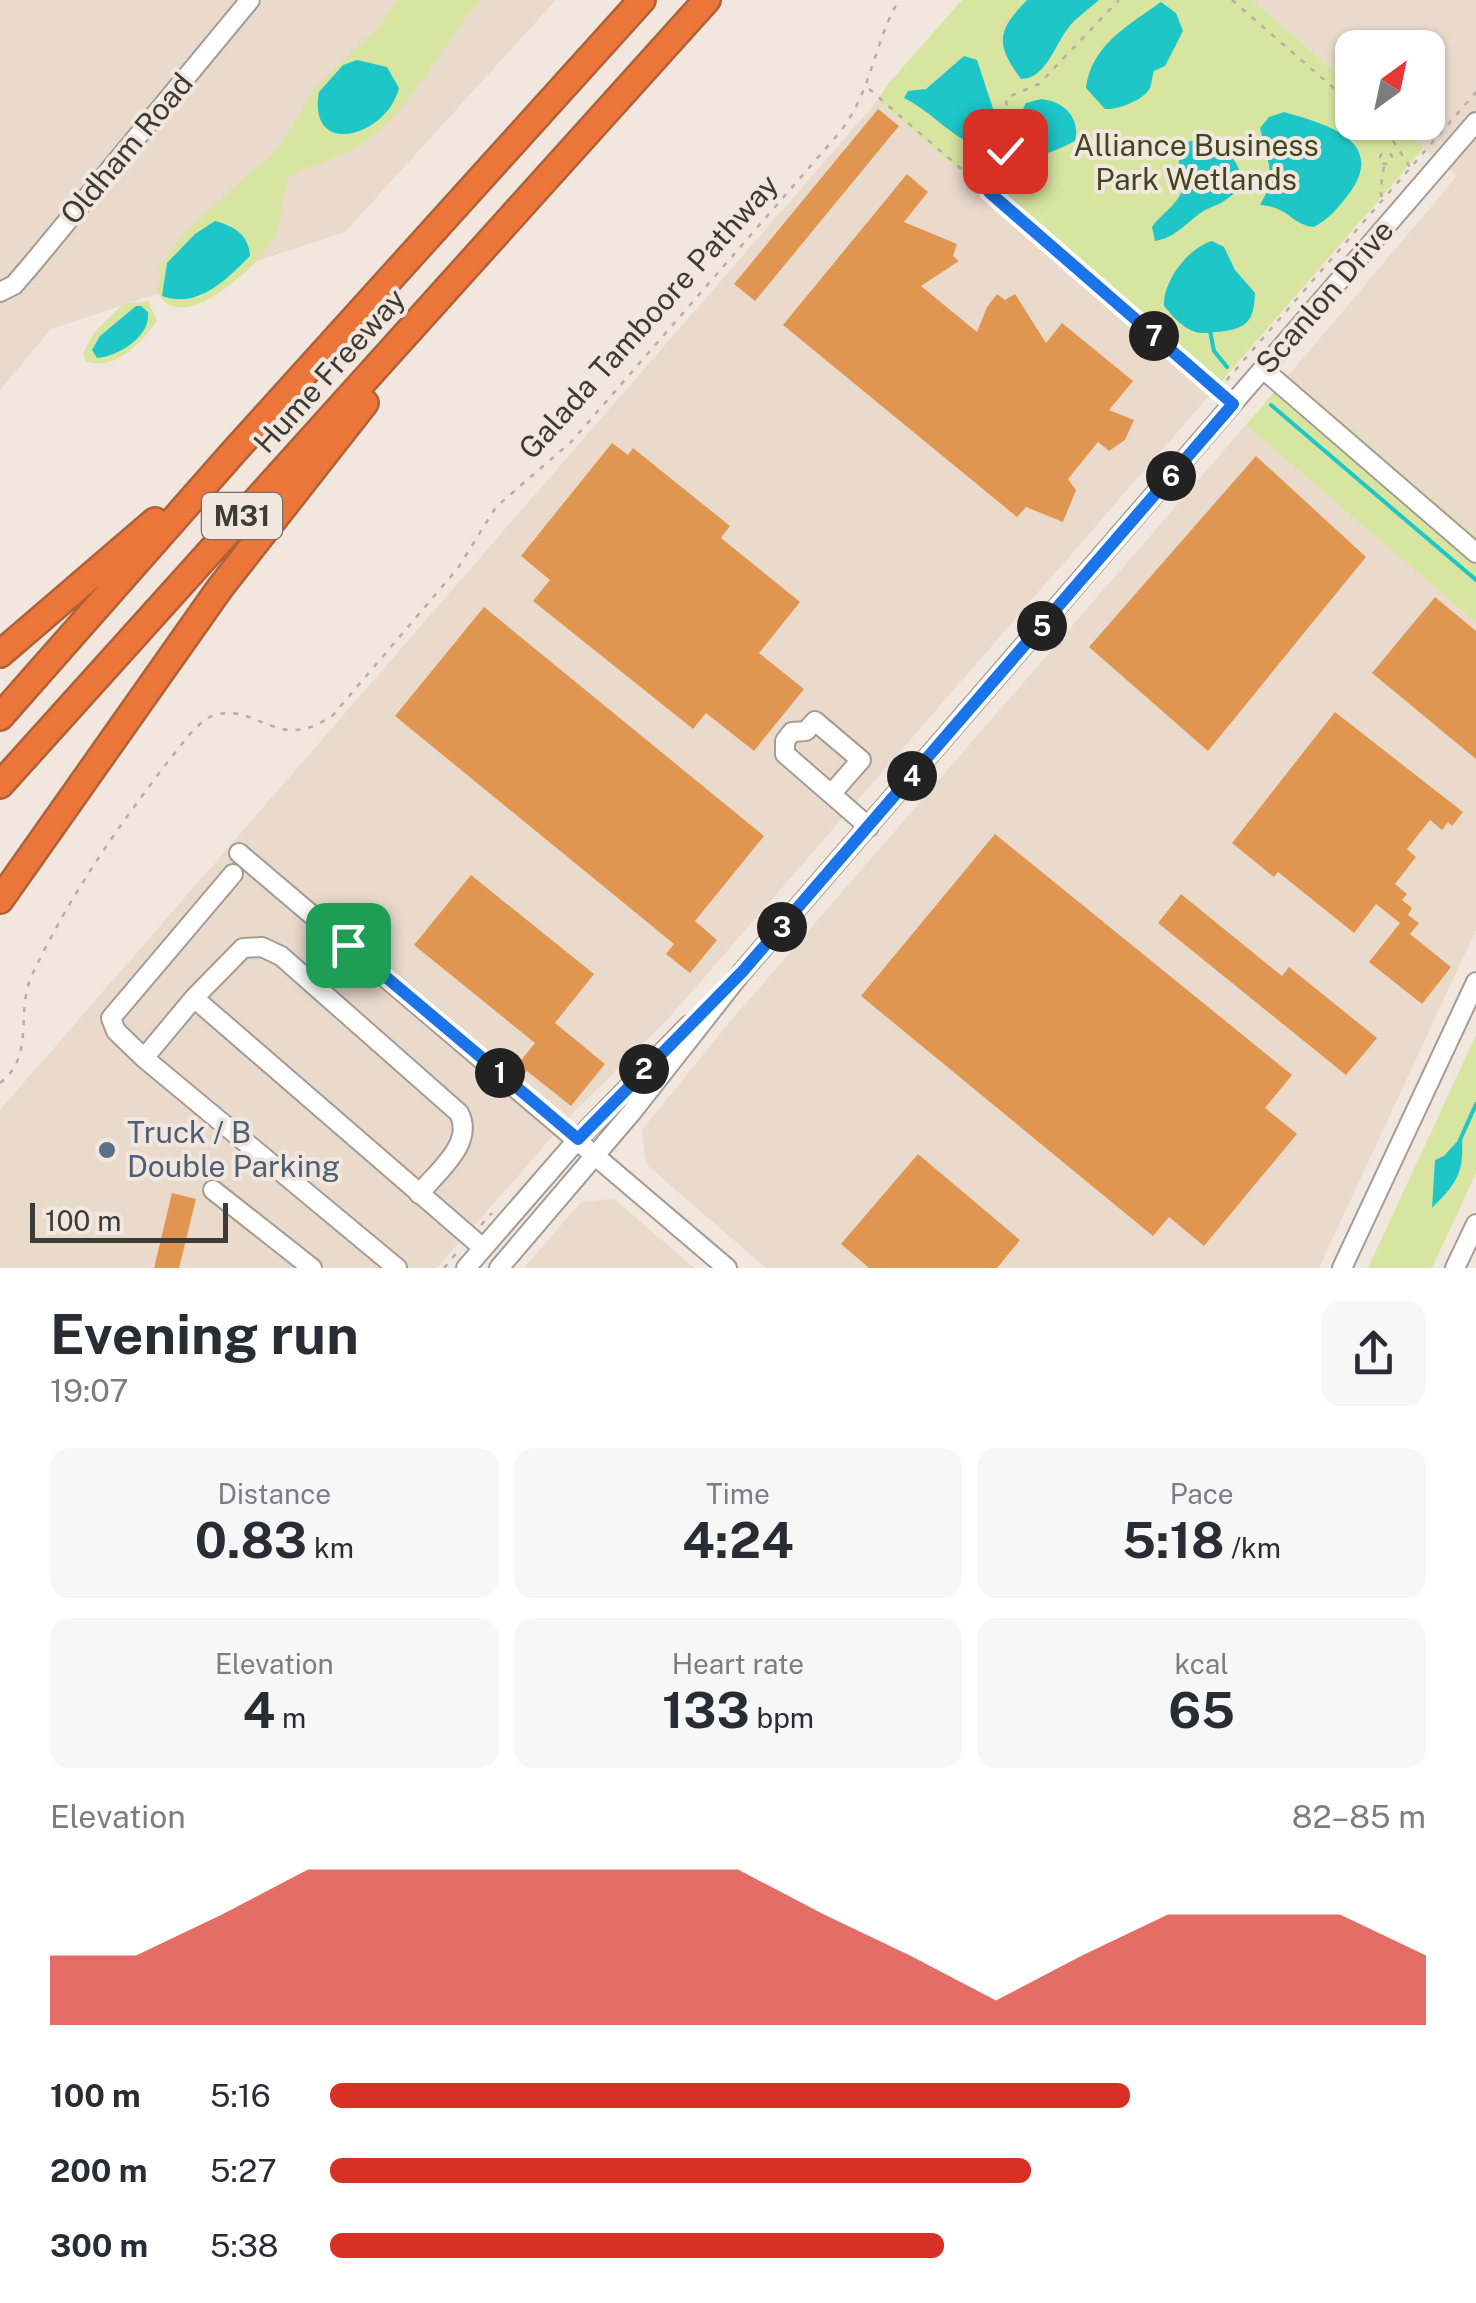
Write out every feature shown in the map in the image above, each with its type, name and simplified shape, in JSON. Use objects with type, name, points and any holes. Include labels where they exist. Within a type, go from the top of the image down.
[{"type":"highway","name":"Hume Freeway","points":[[0,717],[642,0]]},
{"type":"highway","name":"Hume Freeway","points":[[0,785],[707,0]]},
{"type":"highway","points":[[0,900],[220,588],[484,248]]},
{"type":"highway","points":[[0,654],[230,456]]},
{"type":"street","name":"Oldham Road","points":[[0,292],[14,285],[32,264],[250,0]]},
{"type":"street","name":"Scanlon Drive","points":[[499,1268],[597,1155],[742,972],[1476,122]]},
{"type":"street","points":[[1460,140],[1476,153]]},
{"type":"street","points":[[1263,370],[1476,553]]},
{"type":"street","points":[[832,794],[869,827]]},
{"type":"street","points":[[239,853],[727,1268]]},
{"type":"street","points":[[233,874],[114,1012],[111,1018],[116,1031],[397,1268]]},
{"type":"street","points":[[144,1058],[242,948],[262,947],[281,956],[460,1114],[464,1128],[460,1145],[419,1194]]},
{"type":"street","name":"Scanlon Drive","points":[[466,1268],[578,1139],[742,972]]},
{"type":"street","points":[[1342,1268],[1476,982]]},
{"type":"street","points":[[194,998],[483,1248]]},
{"type":"street","points":[[213,1190],[312,1268]]},
{"type":"street","points":[[1456,1268],[1476,1224]]},
{"type":"path","name":"Galada Tamboore Pathway","points":[[0,1083],[20,1056],[28,982],[41,958],[108,842],[190,735],[216,714],[287,730],[314,728],[333,715],[458,568],[496,507],[572,441],[840,132],[868,88],[884,31],[900,0]]},
{"type":"path","points":[[989,192],[991,168],[1011,138],[1006,98],[1039,84],[1119,0]]},
{"type":"path","points":[[1232,0],[1335,89]]},
{"type":"path","points":[[868,88],[1233,404]]},
{"type":"path","points":[[1217,391],[1476,92]]},
{"type":"path","points":[[1392,140],[1410,167]]},
{"type":"path","points":[[1384,164],[1398,150]]},
{"type":"path","points":[[1383,198],[1380,191],[1384,164],[1380,156],[1386,152],[1391,156]]},
{"type":"shaded area","points":[[0,0],[556,0],[345,232],[51,329],[0,390]]},
{"type":"shaded area","points":[[1252,0],[1476,0],[1476,536],[1288,376],[1457,176],[1414,140],[1445,140],[1445,30],[1335,30],[1335,72]]},
{"type":"shaded area","points":[[878,100],[1213,391],[668,1019],[574,1112],[437,1268],[0,1268],[0,1110]]},
{"type":"shaded area","points":[[1246,425],[1476,623],[1476,930],[1319,1268],[766,1268],[646,1164],[642,1130],[727,1025]]},
{"type":"shaded area","points":[[614,1199],[694,1268],[524,1268],[581,1202]]},
{"type":"green space","points":[[398,0],[480,0],[411,95],[380,130],[353,150],[290,176],[274,238],[253,264],[219,293],[200,303],[183,307],[168,304],[157,291],[161,279],[158,269],[184,233],[279,147],[317,85],[376,30]],"holes":[[[180,248],[233,273],[199,297],[162,296],[167,276],[164,271]]]},
{"type":"green space","name":"Alliance Business Park Wetlands","points":[[962,0],[1252,0],[1335,72],[1335,140],[1414,140],[1424,148],[1213,391],[878,100]]},
{"type":"green space","points":[[148,301],[157,321],[144,338],[117,359],[86,361],[83,354],[93,334],[123,304]]},
{"type":"green space","points":[[1288,376],[1476,536],[1476,623],[1246,425]]},
{"type":"green space","points":[[1476,1035],[1476,1173],[1432,1268],[1368,1268]]},
{"type":"water","points":[[1027,0],[1099,0],[1069,27],[1043,67],[1021,79],[1006,56],[1003,37],[1010,20]]},
{"type":"water","points":[[1161,2],[1176,13],[1183,31],[1165,66],[1154,71],[1150,88],[1142,96],[1123,106],[1105,109],[1086,88],[1095,60],[1113,38]]},
{"type":"water","points":[[964,56],[977,60],[999,127],[998,136],[986,149],[964,140],[904,98],[908,91],[926,89]]},
{"type":"water","points":[[357,60],[387,67],[399,88],[380,119],[350,134],[336,133],[325,127],[318,113],[319,92],[343,65]]},
{"type":"water","points":[[1041,99],[1063,107],[1073,118],[1075,141],[1045,153],[1027,154],[1029,135],[1021,113],[1026,103]]},
{"type":"water","points":[[1284,112],[1317,122],[1335,130],[1335,140],[1349,140],[1357,148],[1361,161],[1359,176],[1333,213],[1314,227],[1278,209],[1260,205],[1270,186],[1260,128],[1269,117]]},
{"type":"water","points":[[1203,138],[1231,157],[1237,165],[1240,183],[1224,201],[1155,241],[1152,227],[1174,204],[1182,189],[1182,151],[1187,142]]},
{"type":"water","points":[[215,221],[239,232],[247,242],[250,256],[221,283],[199,295],[188,299],[162,296],[167,263],[195,234]]},
{"type":"water","points":[[1212,241],[1224,247],[1235,270],[1255,293],[1254,303],[1250,318],[1241,327],[1198,333],[1172,315],[1164,306],[1165,296],[1172,276],[1186,258]]},
{"type":"water","points":[[136,306],[148,312],[148,321],[139,337],[124,349],[97,358],[92,350],[100,336]]},
{"type":"water","points":[[1462,1136],[1458,1176],[1432,1208],[1435,1160]]},
{"type":"building","points":[[878,109],[899,126],[755,301],[734,284]]},
{"type":"building","points":[[907,174],[928,192],[904,222],[957,244],[953,256],[959,261],[921,286],[977,332],[997,294],[1005,300],[1015,294],[1046,343],[1062,323],[1133,381],[1109,410],[1134,420],[1125,440],[1109,451],[1098,442],[1068,479],[1076,490],[1063,522],[1026,507],[1017,517],[783,325]]},
{"type":"building","points":[[612,443],[628,455],[633,448],[730,526],[721,538],[800,602],[759,653],[804,689],[754,751],[706,713],[693,729],[533,601],[550,580],[521,556]]},
{"type":"building","points":[[1256,456],[1366,557],[1208,751],[1089,647]]},
{"type":"building","points":[[1435,597],[1476,631],[1476,759],[1372,673]]},
{"type":"building","points":[[484,607],[764,836],[695,921],[717,940],[690,973],[666,954],[674,944],[395,716]]},
{"type":"building","points":[[1335,712],[1463,812],[1452,826],[1448,822],[1442,830],[1430,820],[1407,849],[1416,857],[1395,884],[1407,894],[1402,900],[1412,908],[1408,915],[1419,923],[1410,934],[1451,967],[1422,1004],[1369,962],[1400,923],[1376,904],[1354,933],[1278,872],[1274,877],[1232,843]]},
{"type":"building","points":[[995,834],[1292,1075],[1265,1108],[1297,1134],[1204,1246],[1169,1217],[1153,1236],[861,996]]},
{"type":"building","points":[[471,875],[594,974],[555,1023],[605,1064],[571,1106],[527,1071],[524,1074],[515,1068],[535,1043],[414,945]]},
{"type":"building","points":[[1181,894],[1282,976],[1289,967],[1377,1038],[1346,1075],[1158,923]]},
{"type":"building","points":[[918,1154],[1020,1240],[997,1268],[869,1268],[841,1244]]},
{"type":"building","points":[[172,1193],[196,1199],[179,1268],[154,1268]]},
{"type":"waterway","points":[[1210,331],[1214,351],[1227,367]]},
{"type":"waterway","points":[[1271,405],[1476,580]]},
{"type":"waterway","points":[[1460,1140],[1476,1104]]},
{"type":"place","name":"Truck / B Double Parking","points":[[107,1150]]},
{"type":"route","points":[[348,945],[578,1139],[742,972],[1233,404],[989,192],[988,174],[1005,151]]}]
